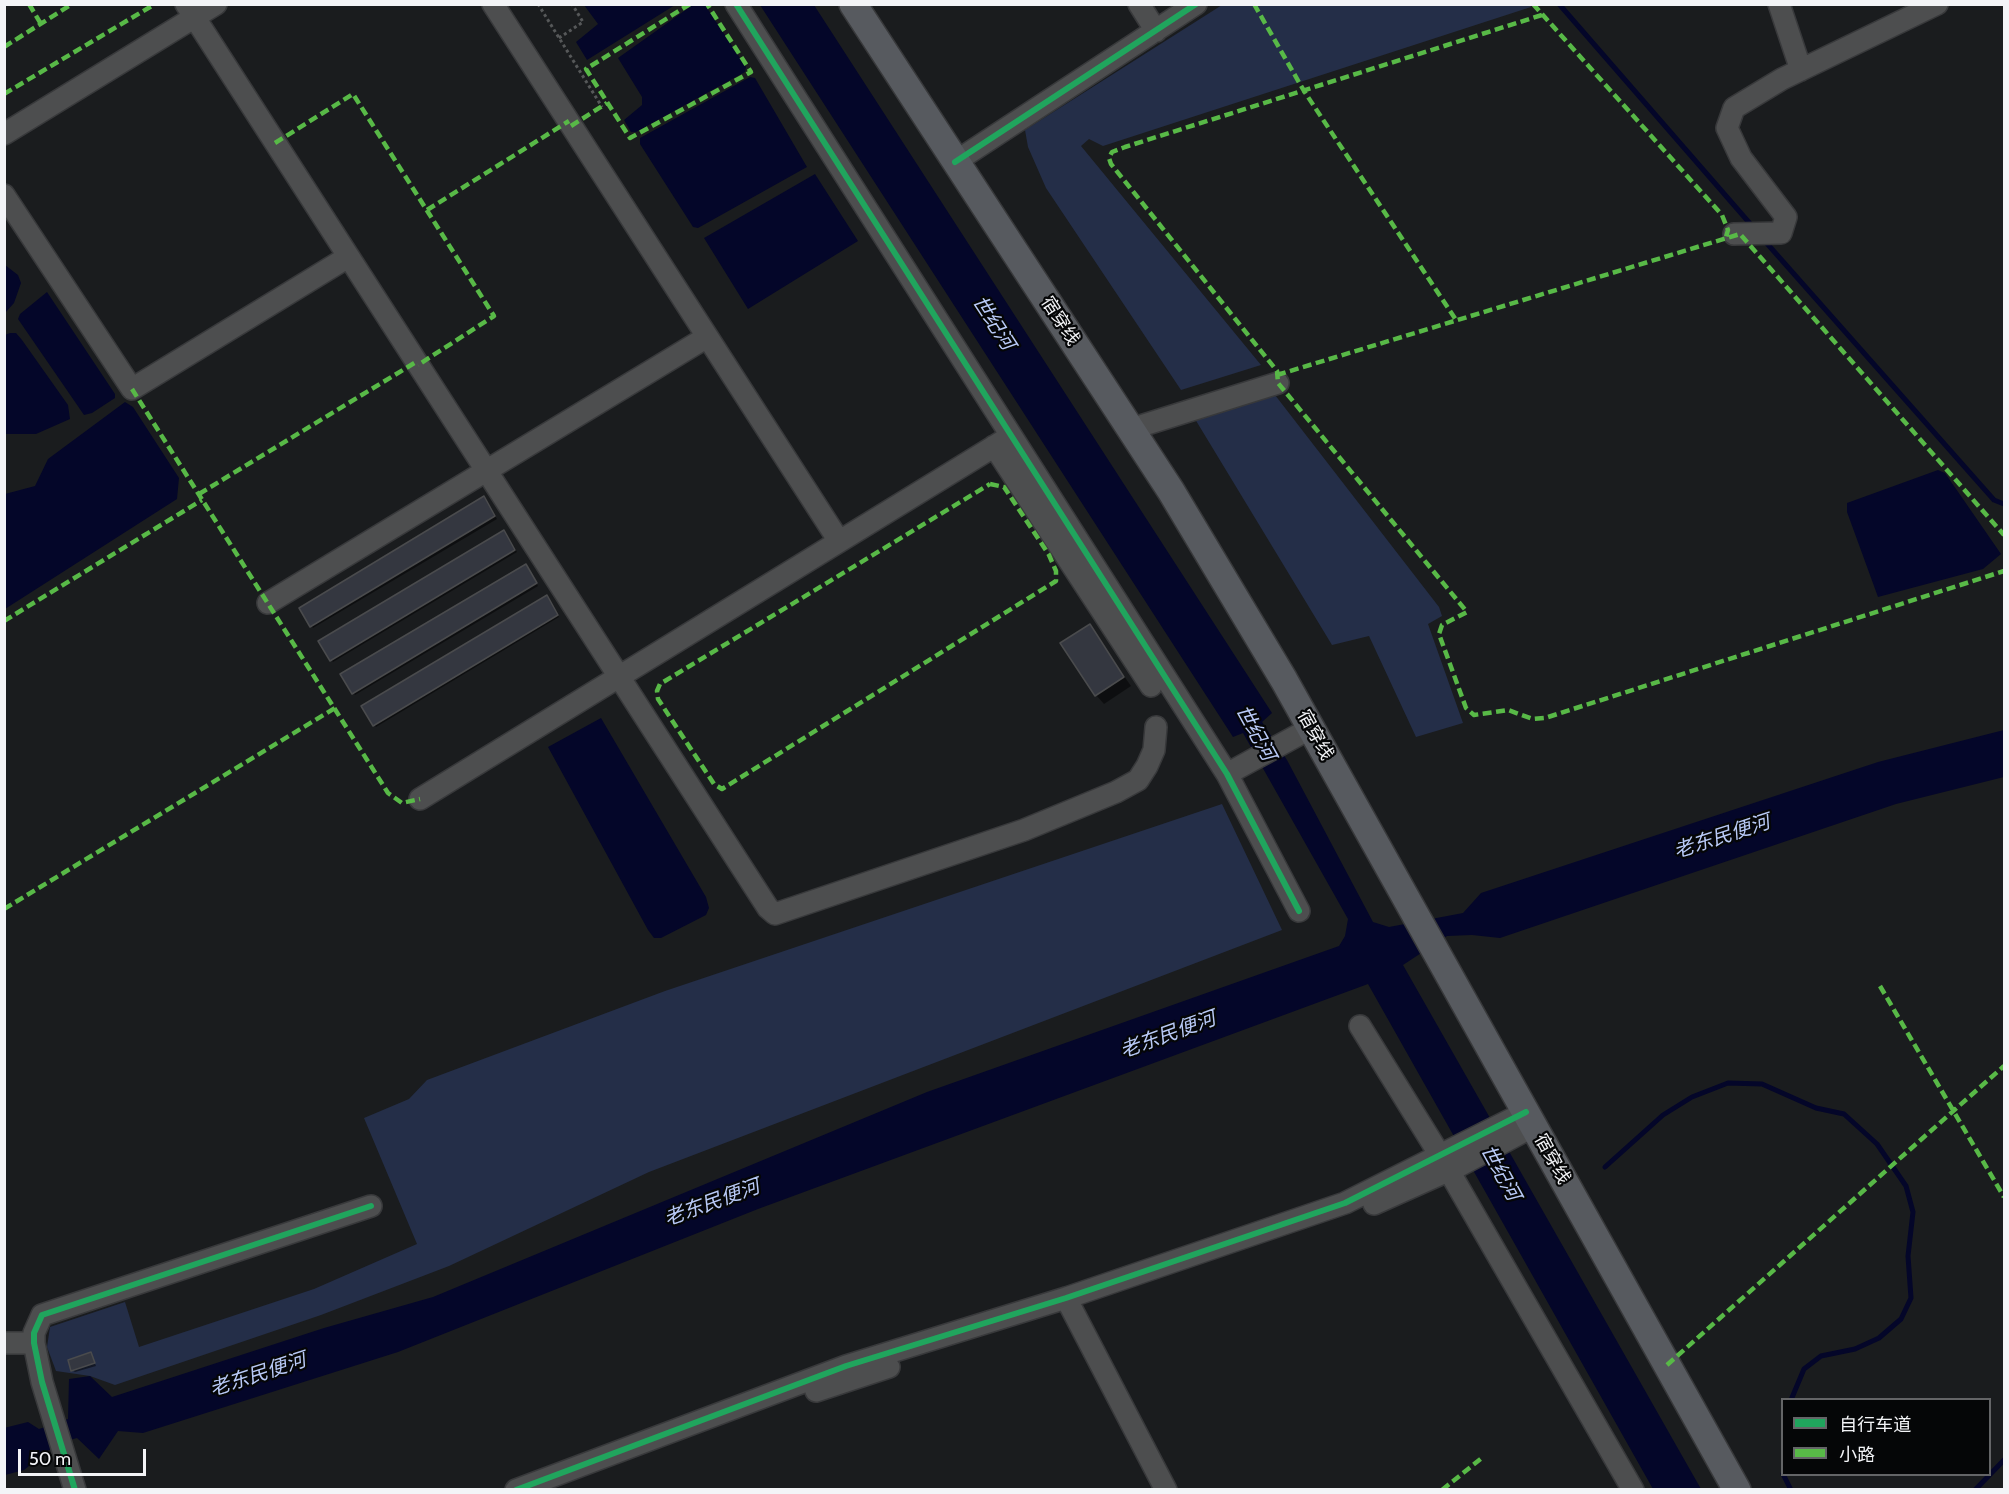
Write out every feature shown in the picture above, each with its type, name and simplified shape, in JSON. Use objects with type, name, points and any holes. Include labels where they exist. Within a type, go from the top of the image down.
[{"type":"main road","name":"宿穿线","points":[[853,4],[1171,491],[1302,733],[1521,1125],[1737,1490]]},
{"type":"street","points":[[4,134],[190,11],[216,4]]},
{"type":"street","points":[[493,4],[839,541]]},
{"type":"street","points":[[736,4],[1002,441],[1234,770],[1299,911]]},
{"type":"street","points":[[1139,4],[1155,31]]},
{"type":"street","points":[[955,162],[1196,4]]},
{"type":"street","points":[[1779,4],[1801,70]]},
{"type":"street","points":[[1750,234],[1781,233],[1786,217],[1741,158],[1727,128],[1734,108],[1801,70],[1937,4]]},
{"type":"street","points":[[190,11],[775,914],[1024,830],[1116,792],[1138,780],[1147,766],[1154,750],[1156,727]]},
{"type":"street","points":[[4,195],[132,389],[348,257]]},
{"type":"street","points":[[268,603],[707,337]]},
{"type":"street","points":[[1131,429],[1278,383]]},
{"type":"street","points":[[420,799],[1002,441]]},
{"type":"street","points":[[1002,441],[1055,552],[1151,686]]},
{"type":"street","points":[[1234,770],[1302,733]]},
{"type":"street","points":[[1360,1026],[1450,1161],[1633,1490]]},
{"type":"street","points":[[549,1490],[736,1417],[1068,1303],[1345,1203],[1450,1161],[1521,1125]]},
{"type":"street","points":[[75,1490],[42,1382],[34,1343],[34,1333],[42,1315],[371,1206]]},
{"type":"street","points":[[516,1490],[846,1366],[1068,1303]]},
{"type":"street","points":[[1068,1303],[1166,1490]]},
{"type":"street","points":[[4,1343],[34,1343]]},
{"type":"path","points":[[538,4],[602,106]]},
{"type":"path","points":[[559,38],[583,22],[572,4]]},
{"type":"shaded area","points":[[1529,4],[1531,7],[1103,146],[1089,139],[1081,146],[1261,365],[1181,390],[1046,188],[1028,147],[1025,130],[1222,5]]},
{"type":"shaded area","points":[[1266,395],[1275,395],[1439,607],[1442,616],[1428,624],[1463,723],[1416,737],[1369,636],[1332,645],[1195,419]]},
{"type":"shaded area","points":[[1222,804],[1282,930],[649,1172],[449,1266],[321,1315],[115,1385],[90,1376],[56,1371],[47,1347],[50,1327],[125,1302],[139,1347],[314,1289],[417,1244],[364,1118],[409,1099],[427,1080],[665,991]]},
{"type":"water","points":[[694,4],[705,5],[746,67],[745,72],[636,132],[631,132],[624,120],[642,105],[642,97],[618,58]]},
{"type":"water","points":[[584,5],[675,5],[587,60],[576,42],[598,24]]},
{"type":"water","points":[[760,5],[814,5],[1272,713],[1262,722],[1287,760],[1373,922],[1389,927],[1463,913],[1481,893],[1878,762],[2004,730],[2004,777],[1896,804],[1500,938],[1472,935],[1447,936],[1403,965],[1701,1489],[1653,1489],[1368,984],[758,1209],[398,1352],[143,1433],[118,1431],[99,1459],[77,1438],[58,1443],[24,1470],[5,1475],[4,1428],[28,1422],[39,1429],[68,1419],[69,1379],[90,1376],[112,1397],[324,1328],[433,1297],[927,1092],[1339,946],[1345,936],[1348,919],[1243,733],[1233,737]]},
{"type":"water","points":[[750,77],[755,78],[807,167],[698,228],[693,227],[640,144],[640,138]]},
{"type":"water","points":[[815,174],[858,241],[748,309],[704,238]]},
{"type":"water","points":[[5,265],[18,275],[21,283],[14,303],[5,313]]},
{"type":"water","points":[[47,292],[115,394],[115,398],[92,413],[84,415],[18,319],[20,314]]},
{"type":"water","points":[[16,333],[22,340],[68,405],[70,419],[36,434],[5,434],[5,335]]},
{"type":"water","points":[[125,402],[133,407],[179,478],[177,499],[5,609],[5,494],[35,486],[48,459]]},
{"type":"water","points":[[1938,470],[1945,473],[2001,554],[1983,569],[1878,597],[1847,512],[1847,503]]},
{"type":"water","points":[[601,718],[706,897],[709,908],[706,915],[661,938],[654,938],[648,930],[548,747]]},
{"type":"building","points":[[484,496],[495,516],[310,627],[299,608]]},
{"type":"building","points":[[504,530],[515,550],[330,661],[318,641]]},
{"type":"building","points":[[526,564],[537,583],[352,694],[340,674]]},
{"type":"building","points":[[547,595],[558,615],[373,726],[361,706]]},
{"type":"building","points":[[1090,624],[1124,677],[1095,696],[1060,643]]},
{"type":"building","points":[[91,1352],[95,1363],[71,1371],[68,1360]]},
{"type":"waterway","points":[[1559,4],[1753,227]]},
{"type":"waterway","points":[[1763,239],[1994,500],[2004,504]]},
{"type":"waterway","points":[[1605,1167],[1663,1115],[1692,1097],[1728,1083],[1762,1084],[1816,1108],[1844,1114],[1877,1144],[1906,1186],[1913,1212],[1908,1256],[1911,1298],[1901,1319],[1879,1338],[1855,1349],[1821,1356],[1804,1369],[1792,1398]]},
{"type":"waterway","points":[[1991,1473],[2004,1460]]},
{"type":"waterway","points":[[1784,1476],[1791,1490]]},
{"type":"waterway","points":[[1975,1490],[1989,1476]]},
{"type":"marked path","points":[[29,4],[41,24]]},
{"type":"marked path","points":[[4,47],[72,4]]},
{"type":"marked path","points":[[4,94],[155,4]]},
{"type":"marked path","points":[[690,4],[586,69],[630,138],[751,72],[707,4]]},
{"type":"marked path","points":[[1254,4],[1304,91],[1456,320]]},
{"type":"marked path","points":[[1533,4],[1722,215],[1728,230],[1726,237]]},
{"type":"marked path","points":[[1542,15],[1125,147],[1112,152],[1109,158],[1111,164],[1277,371],[1278,383],[1467,612],[1442,625],[1439,634],[1466,708],[1474,715],[1508,710],[1533,719],[1545,718],[2004,571]]},
{"type":"marked path","points":[[275,143],[353,94],[494,316],[418,365]]},
{"type":"marked path","points":[[571,126],[607,103]]},
{"type":"marked path","points":[[427,210],[569,121]]},
{"type":"marked path","points":[[1277,375],[1740,234],[2004,535]]},
{"type":"marked path","points":[[199,494],[416,362]]},
{"type":"marked path","points":[[132,389],[388,793],[402,803],[420,799]]},
{"type":"marked path","points":[[990,484],[1004,487],[1049,555],[1056,571],[1056,581],[722,789],[714,784],[658,699],[657,691],[660,684],[990,484]]},
{"type":"marked path","points":[[4,621],[202,500]]},
{"type":"marked path","points":[[4,909],[335,708]]},
{"type":"marked path","points":[[1880,986],[2004,1197]]},
{"type":"marked path","points":[[1667,1365],[2004,1066]]},
{"type":"marked path","points":[[1442,1490],[1483,1457]]},
{"type":"cycle path","points":[[736,4],[1227,774],[1299,911]]},
{"type":"cycle path","points":[[955,162],[1196,4]]},
{"type":"cycle path","points":[[516,1490],[846,1366],[1066,1298],[1345,1203],[1526,1112]]},
{"type":"cycle path","points":[[75,1490],[42,1382],[34,1343],[34,1333],[42,1315],[371,1206]]},
{"type":"water label","name":"世纪河","points":[[993,323]]},
{"type":"water label","name":"世纪河","points":[[1255,733]]},
{"type":"water label","name":"老东民便河","points":[[1722,837]]},
{"type":"water label","name":"老东民便河","points":[[1168,1035]]},
{"type":"water label","name":"世纪河","points":[[1500,1173]]},
{"type":"water label","name":"老东民便河","points":[[712,1203]]},
{"type":"water label","name":"老东民便河","points":[[258,1375]]}]
